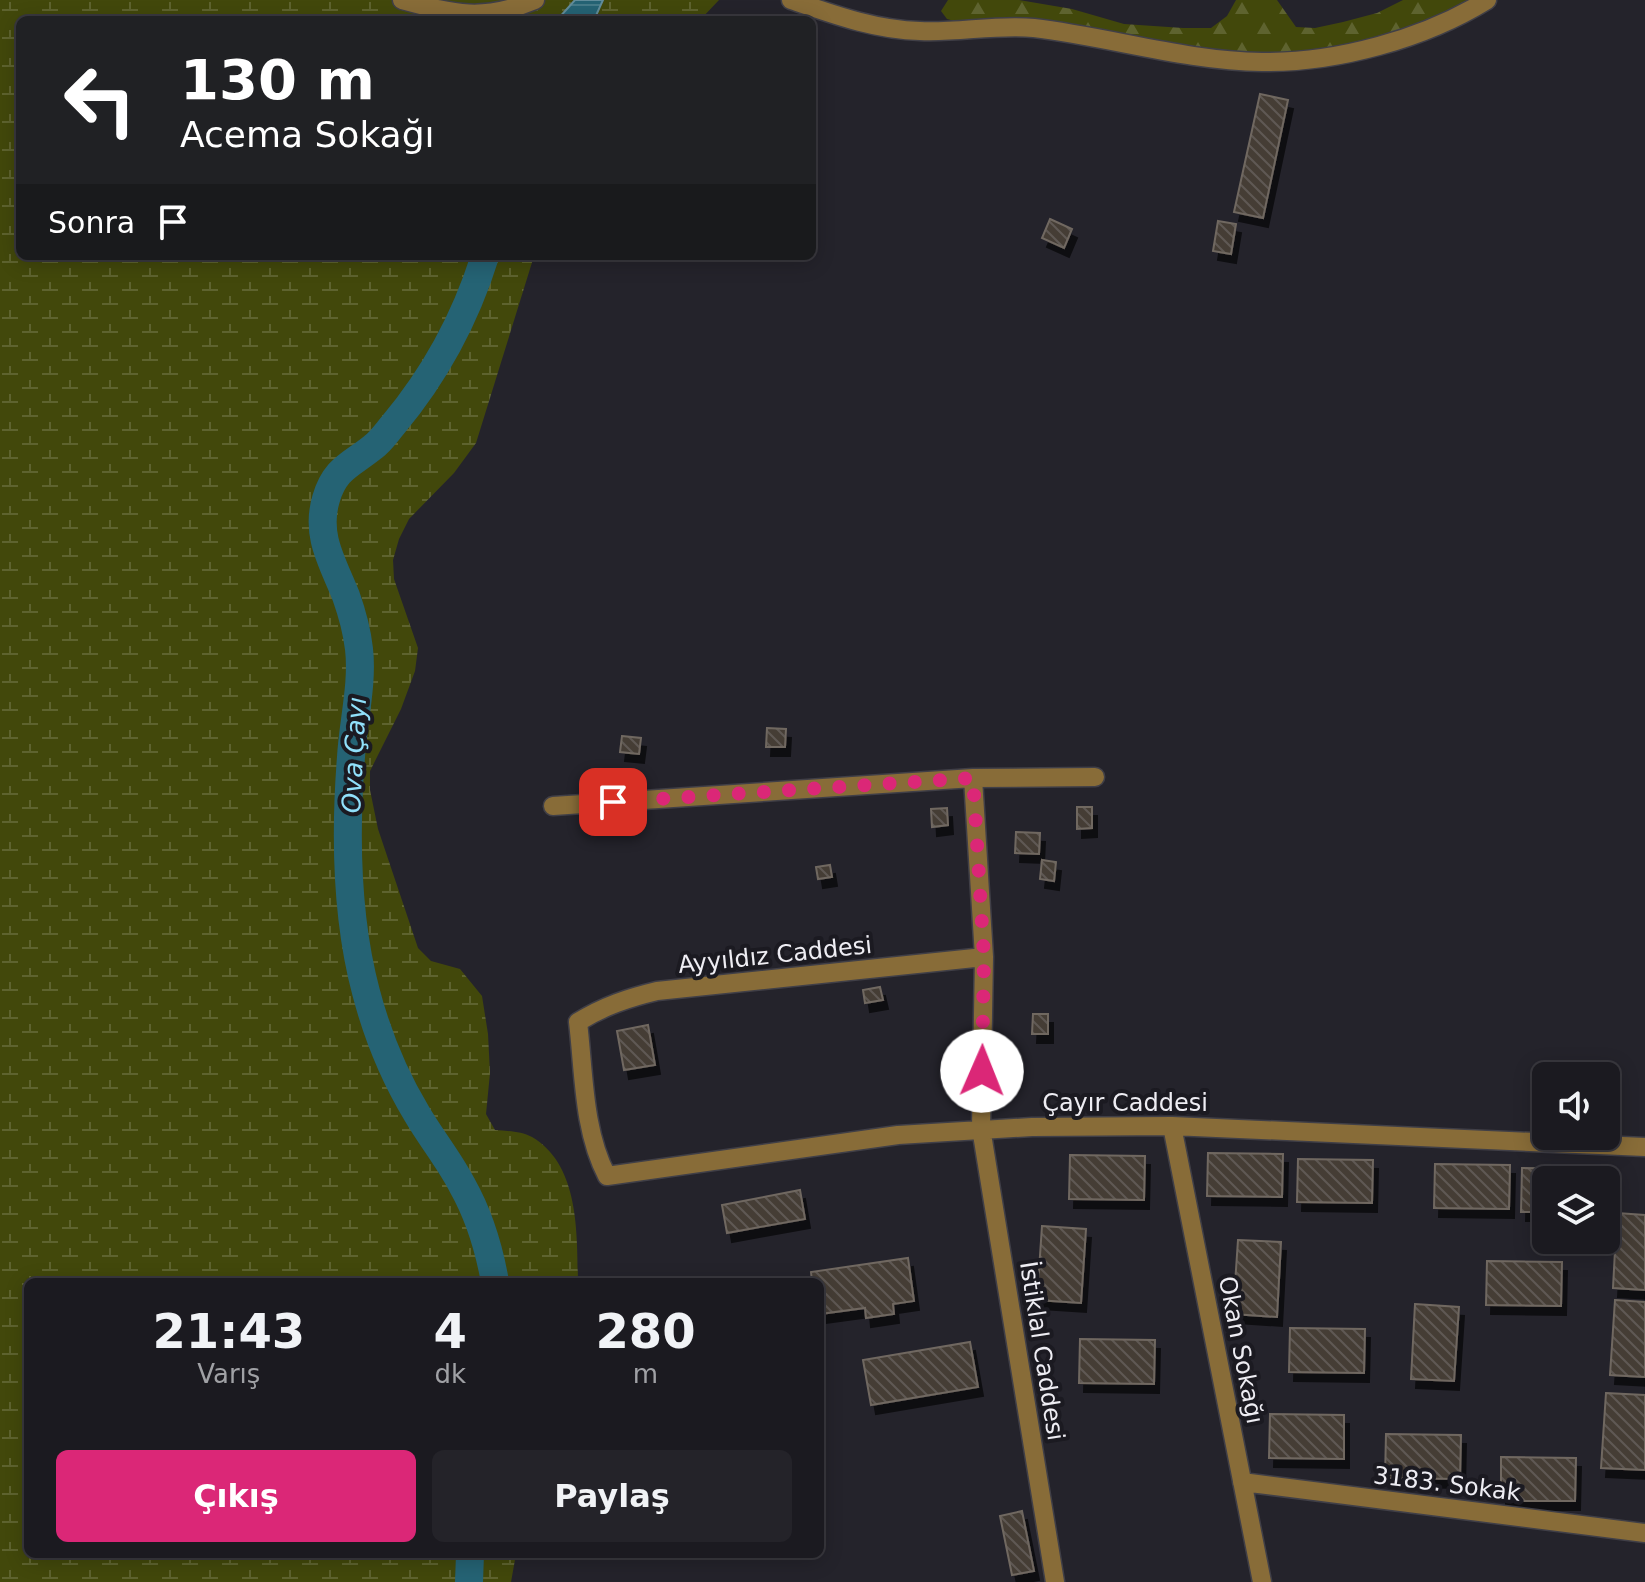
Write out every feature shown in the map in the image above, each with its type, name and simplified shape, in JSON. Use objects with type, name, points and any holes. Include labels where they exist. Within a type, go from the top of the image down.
[{"type":"street","points":[[402,0],[467,14],[489,15],[535,0]]},
{"type":"street","points":[[791,0],[849,20],[917,31],[1037,29],[1225,59],[1263,62],[1309,59],[1376,47],[1421,33],[1487,0]]},
{"type":"street","points":[[553,806],[973,778],[1095,777]]},
{"type":"street","name":"İstiklal Caddesi","points":[[973,778],[984,957],[981,1128],[1055,1582]]},
{"type":"street","name":"Ayyıldız Caddesi","points":[[607,1176],[597,1156],[592,1133],[578,1022],[603,1007],[657,991],[984,957]]},
{"type":"street","name":"Çayır Caddesi","points":[[607,1176],[898,1135],[981,1128],[1172,1126],[1645,1147]]},
{"type":"street","name":"Okan Sokağı","points":[[1172,1126],[1262,1582]]},
{"type":"street","name":"3183. Sokak","points":[[1242,1482],[1645,1533]]},
{"type":"green space","points":[[0,0],[575,0],[561,16],[16,16],[16,260],[533,260],[476,443],[454,473],[409,519],[399,539],[393,560],[394,579],[418,648],[415,671],[401,709],[370,771],[370,790],[378,829],[418,948],[431,961],[460,969],[482,996],[490,1073],[486,1114],[495,1130],[528,1135],[548,1149],[567,1183],[576,1223],[578,1278],[24,1278],[24,1558],[515,1558],[511,1582],[0,1582]]},
{"type":"green space","points":[[603,0],[719,0],[704,16],[596,16]]},
{"type":"green space","points":[[948,0],[1019,0],[1072,9],[1124,24],[1211,28],[1227,16],[1236,0],[1277,0],[1296,27],[1315,28],[1377,13],[1403,0],[1472,0],[1417,26],[1358,44],[1297,53],[1236,55],[958,22],[947,19],[941,11]]},
{"type":"water","points":[[575,0],[603,0],[596,16],[561,16]]},
{"type":"building","points":[[1260,94],[1288,100],[1263,218],[1234,212]]},
{"type":"building","points":[[1050,219],[1072,229],[1064,248],[1042,238]]},
{"type":"building","points":[[1218,221],[1236,224],[1231,254],[1213,251]]},
{"type":"building","points":[[767,728],[786,729],[785,747],[766,747]]},
{"type":"building","points":[[622,736],[641,738],[639,754],[620,752]]},
{"type":"building","points":[[1077,807],[1092,807],[1092,828],[1077,829]]},
{"type":"building","points":[[947,808],[948,825],[932,827],[931,809]]},
{"type":"building","points":[[1016,832],[1040,833],[1039,854],[1015,853]]},
{"type":"building","points":[[1042,860],[1056,862],[1054,881],[1040,879]]},
{"type":"building","points":[[830,865],[832,877],[818,879],[816,867]]},
{"type":"building","points":[[880,987],[883,1000],[865,1003],[863,990]]},
{"type":"building","points":[[1033,1014],[1048,1014],[1048,1034],[1032,1034]]},
{"type":"building","points":[[648,1025],[655,1065],[624,1070],[617,1031]]},
{"type":"building","points":[[1208,1153],[1283,1154],[1282,1197],[1207,1196]]},
{"type":"building","points":[[1070,1155],[1145,1156],[1144,1200],[1069,1199]]},
{"type":"building","points":[[1298,1159],[1373,1160],[1372,1203],[1297,1202]]},
{"type":"building","points":[[1435,1164],[1510,1165],[1509,1209],[1434,1208]]},
{"type":"building","points":[[1522,1168],[1532,1168],[1532,1212],[1521,1212]]},
{"type":"building","points":[[800,1190],[805,1219],[727,1233],[722,1205]]},
{"type":"building","points":[[1620,1213],[1645,1215],[1645,1290],[1613,1288],[1615,1254],[1620,1254]]},
{"type":"building","points":[[1042,1226],[1086,1229],[1081,1303],[1037,1300]]},
{"type":"building","points":[[1238,1240],[1281,1242],[1277,1317],[1233,1314]]},
{"type":"building","points":[[908,1258],[914,1301],[893,1304],[894,1314],[866,1318],[865,1308],[824,1313],[824,1278],[812,1278],[811,1272]]},
{"type":"building","points":[[1487,1261],[1562,1262],[1561,1306],[1486,1305]]},
{"type":"building","points":[[1615,1300],[1645,1302],[1645,1377],[1610,1375]]},
{"type":"building","points":[[1415,1304],[1459,1307],[1454,1381],[1411,1379]]},
{"type":"building","points":[[1290,1328],[1365,1329],[1364,1373],[1289,1372]]},
{"type":"building","points":[[1080,1339],[1155,1340],[1154,1384],[1079,1383]]},
{"type":"building","points":[[970,1342],[978,1387],[871,1405],[863,1360]]},
{"type":"building","points":[[1606,1393],[1645,1395],[1645,1470],[1601,1468]]},
{"type":"building","points":[[1270,1414],[1344,1415],[1344,1459],[1269,1458]]},
{"type":"building","points":[[1386,1434],[1461,1435],[1460,1479],[1385,1478]]},
{"type":"building","points":[[1501,1457],[1576,1458],[1575,1501],[1501,1501]]},
{"type":"building","points":[[1022,1511],[1034,1571],[1012,1575],[1000,1516]]},
{"type":"waterway","name":"Ova Çayı","points":[[483,260],[447,345],[408,406],[381,439],[334,480],[326,499],[323,525],[327,549],[346,596],[359,649],[360,676],[348,816],[351,905],[359,964],[370,1008],[387,1054],[422,1123],[468,1196],[483,1232],[494,1278]]},
{"type":"waterway","name":"Ova Çayı","points":[[469,1582],[470,1558]]},
{"type":"route","points":[[613,802],[973,778],[984,957],[982,1071]]}]
